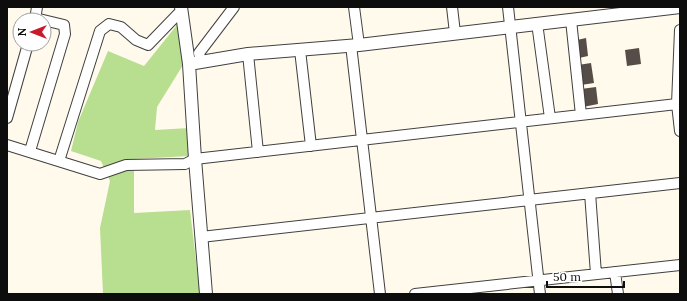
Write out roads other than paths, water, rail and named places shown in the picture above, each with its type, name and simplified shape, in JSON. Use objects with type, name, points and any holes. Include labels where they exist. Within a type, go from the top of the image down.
[{"type":"street","points":[[195,63],[199,53],[234,7]]},
{"type":"street","points":[[354,7],[355,45],[362,140],[380,294]]},
{"type":"street","points":[[452,7],[455,33]]},
{"type":"street","points":[[508,7],[540,294]]},
{"type":"street","points":[[195,63],[248,54],[355,45],[660,8],[680,8]]},
{"type":"street","points":[[182,10],[195,63],[194,160],[206,294]]},
{"type":"street","points":[[60,161],[100,31],[109,24],[121,27],[136,40],[148,45],[182,10]]},
{"type":"street","points":[[571,20],[581,115]]},
{"type":"street","points":[[30,151],[65,34],[64,25],[52,23]]},
{"type":"street","points":[[537,23],[550,118]]},
{"type":"street","points":[[680,30],[677,104],[680,131]]},
{"type":"street","points":[[300,50],[311,146]]},
{"type":"street","points":[[7,118],[26,52]]},
{"type":"street","points":[[248,54],[258,152]]},
{"type":"street","points":[[7,145],[100,174],[126,165],[185,164],[194,160],[258,152],[677,104]]},
{"type":"street","points":[[201,237],[680,183]]},
{"type":"street","points":[[590,193],[596,274]]},
{"type":"street","points":[[415,294],[680,265]]},
{"type":"street","points":[[615,272],[618,294]]}]
